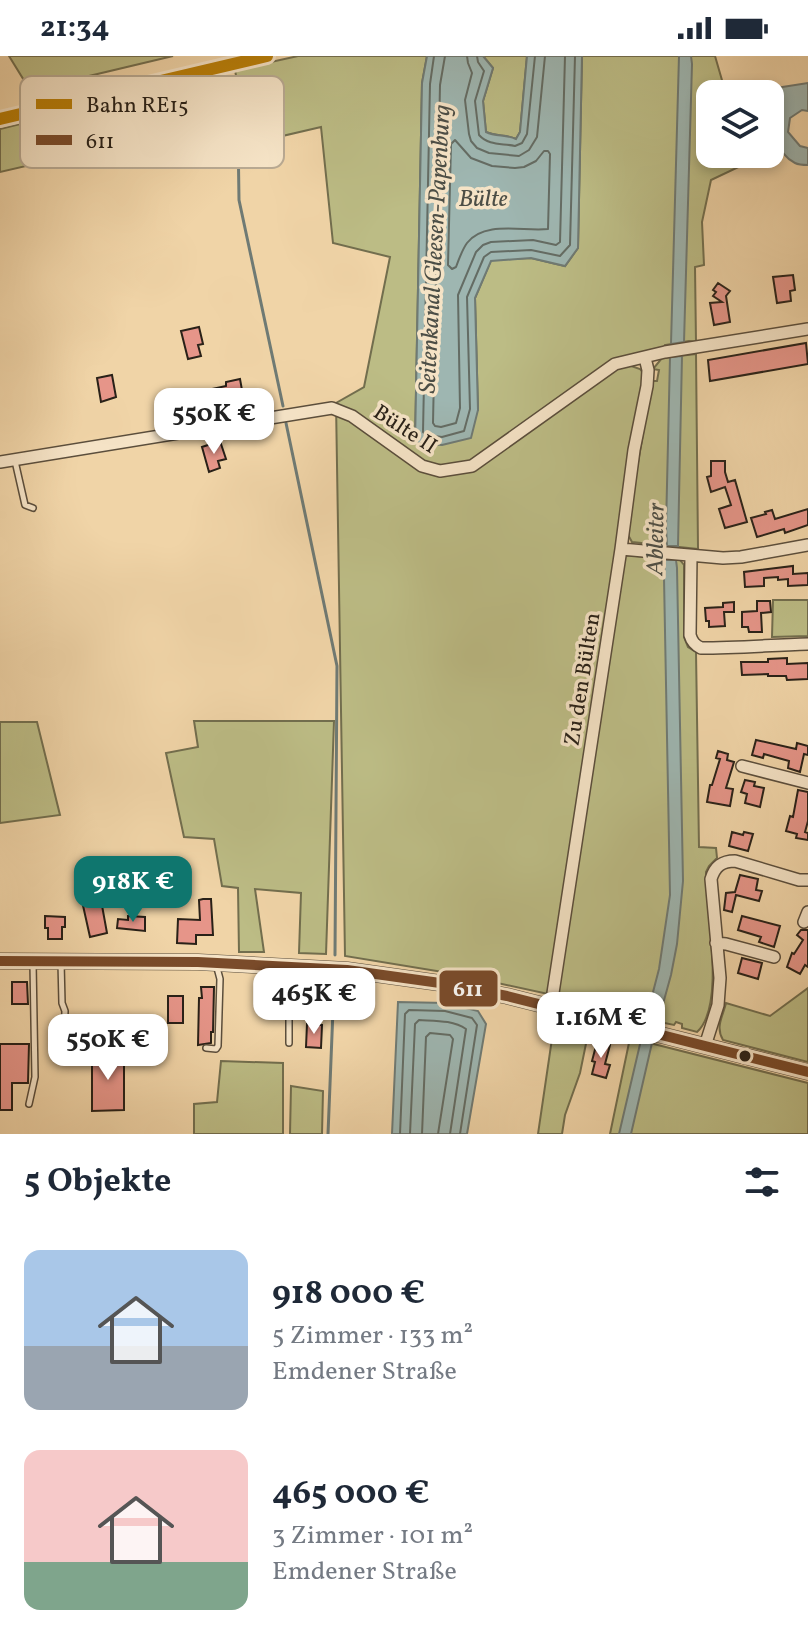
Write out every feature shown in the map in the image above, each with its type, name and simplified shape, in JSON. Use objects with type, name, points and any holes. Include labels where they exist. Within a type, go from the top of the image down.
[{"type":"street","name":"Bülte II","points":[[0,462],[332,408],[352,416],[422,466],[440,471],[451,470],[472,466],[615,364],[808,329]]},
{"type":"street","name":"Zu den Bülten","points":[[551,1006],[634,450],[647,386],[645,358]]},
{"type":"street","points":[[621,549],[723,558],[808,545]]},
{"type":"street","points":[[691,556],[692,642],[701,648],[808,644]]},
{"type":"street","points":[[742,766],[808,783]]},
{"type":"street","points":[[705,1046],[718,1005],[720,978],[711,879],[715,868],[725,861],[735,861],[808,880]]},
{"type":"street","points":[[716,943],[774,957]]},
{"type":"street","points":[[0,961],[216,963],[347,970],[440,983],[551,1006],[808,1072]]},
{"type":"lane","points":[[15,460],[25,505],[33,508]]},
{"type":"lane","points":[[61,961],[64,1040],[126,1042]]},
{"type":"lane","points":[[29,1104],[35,1077],[33,962]]},
{"type":"lane","points":[[206,1048],[216,1049],[218,1046],[220,979],[216,963]]},
{"type":"lane","points":[[289,966],[289,1043]]},
{"type":"green space","points":[[9,56],[173,56],[89,76],[21,76]]},
{"type":"green space","points":[[298,56],[427,56],[422,83],[415,442],[478,410],[475,298],[491,260],[531,258],[565,266],[578,248],[582,56],[715,56],[722,80],[696,80],[696,168],[736,168],[711,180],[702,222],[704,265],[695,267],[696,342],[665,345],[665,348],[629,359],[631,366],[640,369],[646,377],[628,478],[626,555],[680,560],[684,565],[684,637],[688,647],[696,652],[699,847],[716,848],[717,858],[706,872],[713,980],[711,1001],[706,1019],[697,1032],[682,1028],[682,1024],[676,1022],[674,1025],[621,1014],[622,1010],[461,975],[345,956],[336,403],[364,387],[390,257],[333,243],[321,127],[284,136],[284,76],[236,76],[235,70]]},
{"type":"green space","points":[[483,56],[527,56],[520,132],[516,139],[486,132],[483,101],[493,68]]},
{"type":"green space","points":[[20,124],[20,167],[0,172],[0,129]]},
{"type":"green space","points":[[696,354],[698,549],[632,542],[627,527],[652,381],[657,381],[659,370],[653,369],[662,358]]},
{"type":"green space","points":[[773,600],[808,600],[808,636],[772,637]]},
{"type":"green space","points":[[194,721],[334,721],[326,954],[299,953],[301,893],[255,889],[264,952],[239,952],[238,888],[222,886],[214,839],[184,837],[166,753],[198,747]]},
{"type":"green space","points":[[0,722],[37,722],[60,815],[0,823]]},
{"type":"green space","points":[[808,988],[808,1062],[723,1040],[720,1026],[726,1003],[770,1016]]},
{"type":"green space","points":[[554,1025],[589,1029],[562,1134],[538,1134]]},
{"type":"green space","points":[[630,1038],[808,1083],[808,1134],[610,1134]]},
{"type":"green space","points":[[221,1061],[283,1063],[283,1134],[194,1134],[194,1104],[217,1102]]},
{"type":"green space","points":[[291,1086],[323,1091],[322,1134],[290,1134]]},
{"type":"water","name":"Bülte","points":[[427,56],[483,56],[493,68],[483,101],[486,132],[516,139],[520,132],[527,56],[582,56],[578,248],[565,266],[531,258],[491,261],[475,298],[478,410],[471,438],[442,445],[415,443],[422,83]]},
{"type":"water","points":[[679,56],[691,56],[692,64],[684,342],[671,344]]},
{"type":"water","points":[[808,83],[808,111],[802,110],[790,118],[788,132],[800,146],[808,148],[808,165],[795,163],[784,154],[784,87]]},
{"type":"water","points":[[682,356],[678,546],[667,546],[670,357]]},
{"type":"water","points":[[665,560],[676,560],[677,568],[683,881],[677,944],[658,1022],[646,1019],[659,969],[670,895]]},
{"type":"water","points":[[398,1002],[446,1003],[478,1011],[486,1024],[467,1134],[392,1134]]},
{"type":"water","points":[[641,1040],[652,1043],[631,1134],[619,1134]]},
{"type":"building","points":[[793,275],[795,290],[790,291],[791,301],[777,303],[773,277]]},
{"type":"building","points":[[718,283],[730,291],[726,296],[730,322],[714,325],[710,303],[722,302],[713,296]]},
{"type":"building","points":[[199,327],[203,344],[198,345],[201,356],[188,359],[181,331]]},
{"type":"building","points":[[806,343],[808,364],[710,381],[708,360]]},
{"type":"building","points":[[112,375],[116,397],[101,402],[97,378]]},
{"type":"building","points":[[240,379],[241,399],[229,401],[231,410],[201,415],[198,401],[214,398],[212,389]]},
{"type":"building","points":[[220,441],[226,459],[218,461],[220,468],[209,472],[202,447]]},
{"type":"building","points":[[711,461],[725,461],[728,482],[735,480],[747,522],[725,528],[719,509],[731,505],[725,487],[711,492],[707,477],[711,476]]},
{"type":"building","points":[[808,509],[808,525],[785,533],[784,529],[757,537],[751,518],[772,510],[775,519]]},
{"type":"building","points":[[793,566],[793,574],[808,573],[808,585],[788,586],[788,579],[778,580],[778,577],[764,578],[764,586],[745,587],[744,572]]},
{"type":"building","points":[[757,601],[770,601],[771,612],[761,613],[762,632],[749,632],[748,627],[742,627],[742,612],[757,611]]},
{"type":"building","points":[[734,602],[734,612],[724,612],[725,626],[709,627],[705,608],[723,607],[723,603]]},
{"type":"building","points":[[787,658],[787,664],[808,663],[808,679],[787,680],[786,676],[768,674],[742,675],[741,662]]},
{"type":"building","points":[[756,740],[796,749],[797,743],[808,746],[808,755],[804,754],[800,772],[788,768],[789,761],[764,754],[763,758],[752,755]]},
{"type":"building","points":[[718,751],[728,754],[727,760],[734,762],[726,788],[733,789],[730,806],[707,802],[720,759],[716,758]]},
{"type":"building","points":[[745,780],[764,788],[760,807],[745,803],[747,794],[741,792]]},
{"type":"building","points":[[798,790],[808,792],[805,832],[808,833],[808,840],[796,838],[797,834],[786,831],[790,816],[793,817]]},
{"type":"building","points":[[732,832],[753,834],[748,851],[729,846]]},
{"type":"building","points":[[740,875],[758,879],[756,890],[762,891],[759,901],[736,895],[732,912],[724,910],[726,893],[735,892]]},
{"type":"building","points":[[91,876],[92,879],[97,878],[107,933],[90,937],[78,883],[80,879]]},
{"type":"building","points":[[211,899],[213,935],[196,935],[196,944],[177,943],[178,919],[200,920],[199,900]]},
{"type":"building","points":[[45,916],[65,917],[62,939],[48,939]]},
{"type":"building","points":[[128,916],[145,917],[145,931],[117,928],[118,919],[128,920]]},
{"type":"building","points":[[742,916],[780,926],[774,947],[759,942],[761,937],[738,930]]},
{"type":"building","points":[[801,930],[808,930],[808,967],[805,965],[800,974],[787,967],[792,953],[803,940],[797,935]]},
{"type":"building","points":[[742,958],[762,963],[758,979],[738,973]]},
{"type":"building","points":[[12,982],[27,982],[28,1004],[12,1004]]},
{"type":"building","points":[[201,987],[214,987],[213,1032],[211,1043],[198,1045],[199,998],[202,998]]},
{"type":"building","points":[[168,996],[183,996],[183,1023],[168,1023]]},
{"type":"building","points":[[307,1024],[322,1025],[321,1048],[306,1047]]},
{"type":"building","points":[[597,1042],[610,1045],[605,1064],[610,1065],[606,1078],[592,1074]]},
{"type":"building","points":[[0,1044],[29,1044],[28,1083],[12,1083],[12,1110],[0,1110]]},
{"type":"building","points":[[92,1053],[124,1053],[124,1110],[92,1111]]},
{"type":"waterway","points":[[239,168],[239,200],[283,406]]},
{"type":"waterway","points":[[286,423],[337,666],[335,955]]},
{"type":"waterway","points":[[328,1134],[334,985]]},
{"type":"rail line","name":"RE15","points":[[182,76],[267,56]]},
{"type":"rail line","name":"RE15","points":[[0,119],[20,114]]},
{"type":"transit line","name":"611","points":[[0,961],[198,962],[347,970],[507,996],[808,1072]]},
{"type":"water label","name":"Seitenkanal Gleesen-Papenburg","points":[[434,249]]},
{"type":"water label","name":"Ableiter","points":[[655,539]]}]
